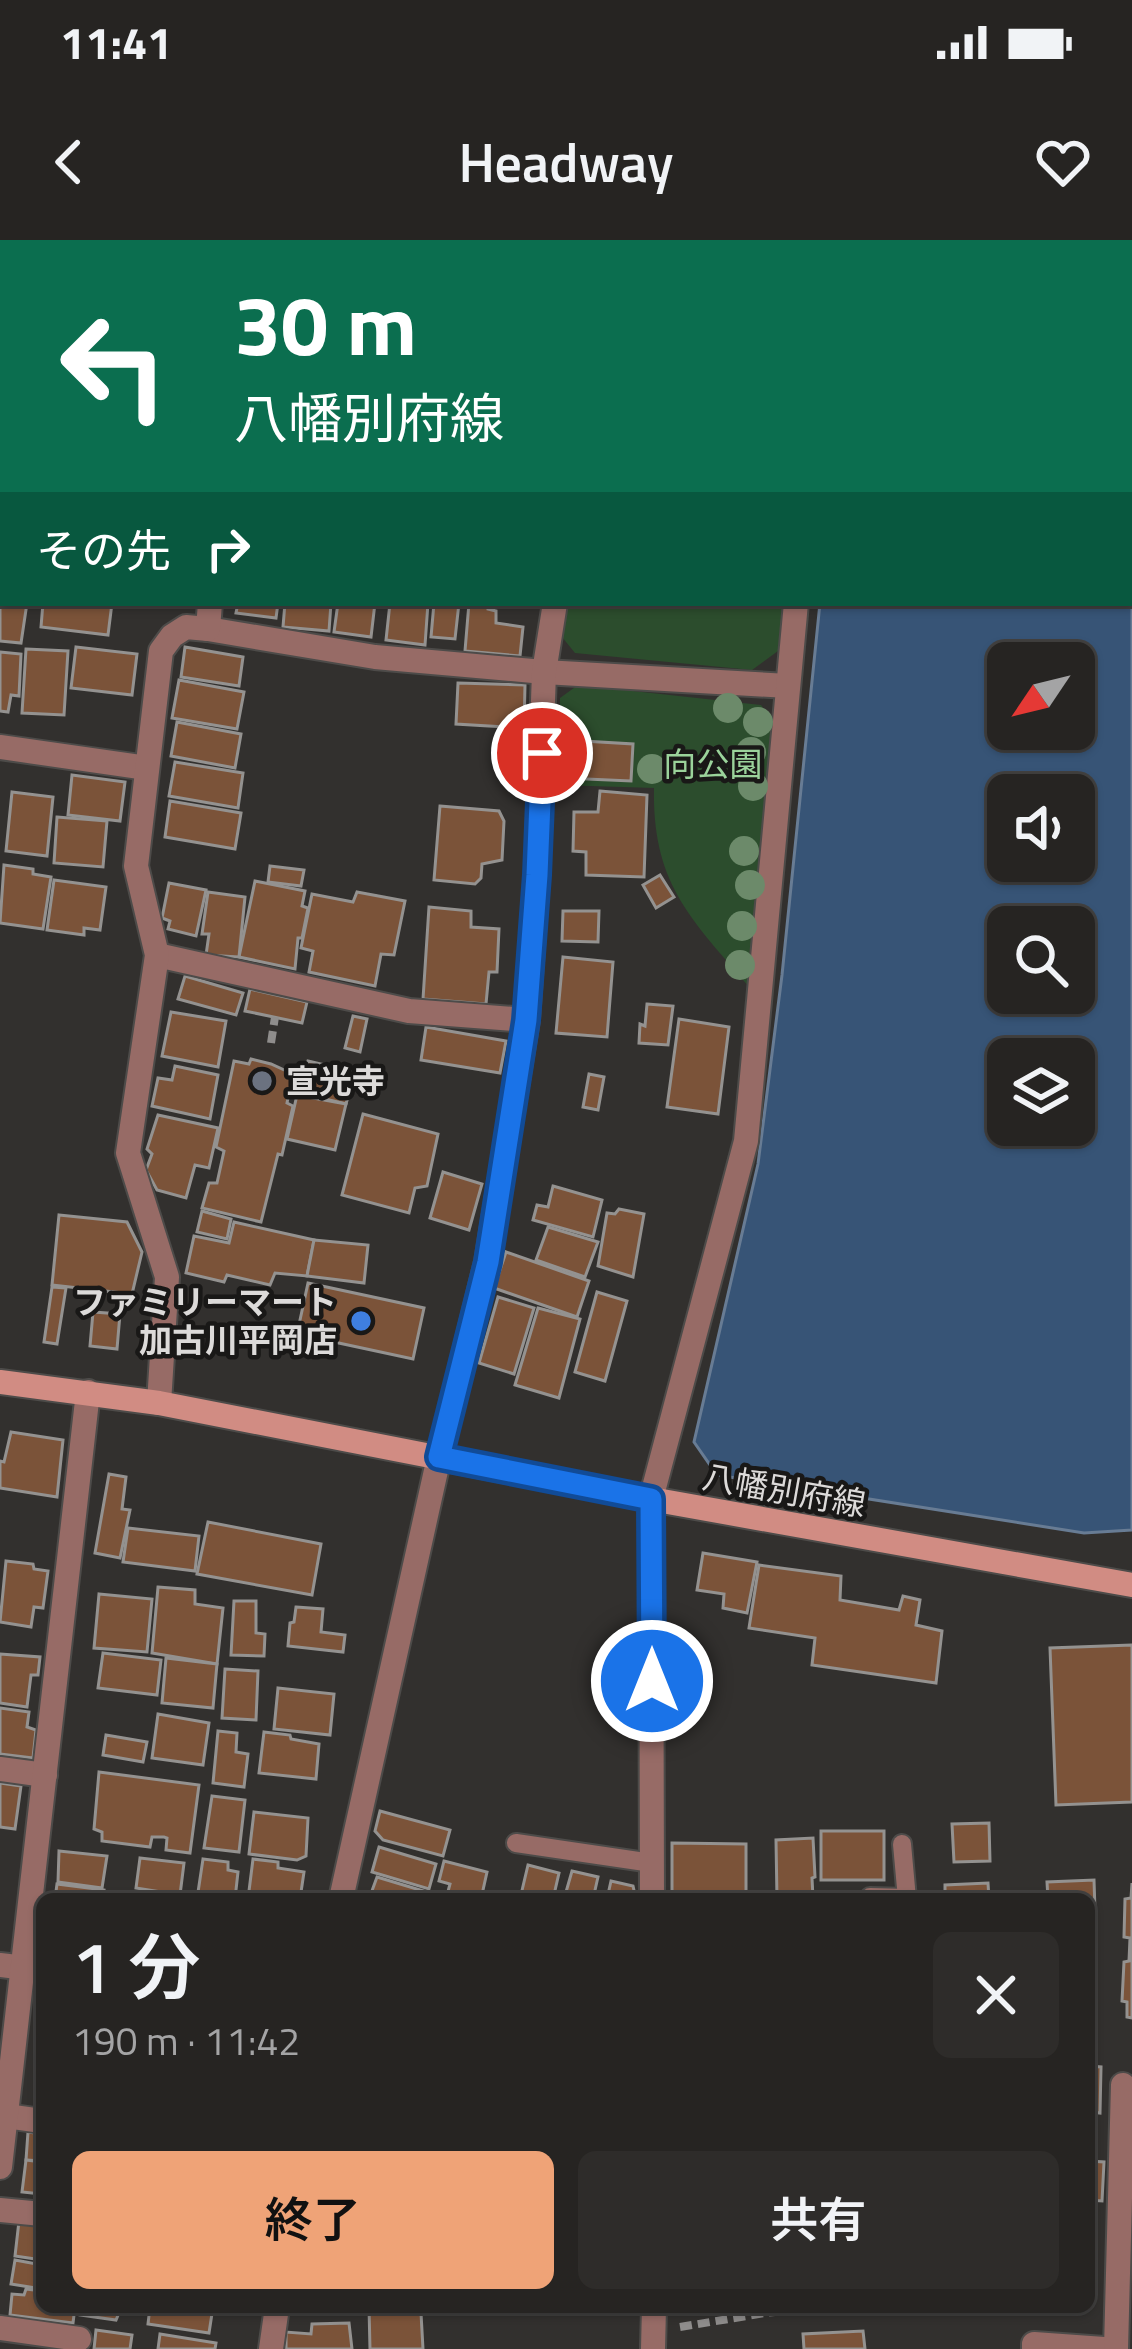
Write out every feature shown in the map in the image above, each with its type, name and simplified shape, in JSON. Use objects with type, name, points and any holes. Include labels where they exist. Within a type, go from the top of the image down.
[{"type":"main road","name":"八幡別府線","points":[[0,1382],[159,1402],[651,1499],[1132,1585]]},
{"type":"street","points":[[208,629],[210,606]]},
{"type":"street","points":[[342,1893],[439,1457],[488,1262],[526,1020],[544,672],[555,606]]},
{"type":"street","points":[[652,1893],[651,1499],[746,1141],[796,606]]},
{"type":"street","points":[[159,1402],[167,1277],[128,1153],[157,955],[136,866],[161,651],[172,636],[186,627],[376,657],[788,686]]},
{"type":"street","points":[[0,747],[148,768]]},
{"type":"street","points":[[157,955],[410,1011],[526,1020]]},
{"type":"street","points":[[0,2167],[88,1392]]},
{"type":"street","points":[[0,1769],[45,1775]]},
{"type":"street","points":[[1116,2349],[1123,2085]]},
{"type":"street","points":[[6,2116],[36,2120]]},
{"type":"street","points":[[0,2210],[36,2213]]},
{"type":"street","points":[[271,2349],[276,2313]]},
{"type":"street","points":[[0,2328],[79,2338]]},
{"type":"street","points":[[1034,2349],[1034,2344],[1104,2349]]},
{"type":"lane","points":[[516,1843],[652,1863]]},
{"type":"lane","points":[[902,1844],[906,1893]]},
{"type":"path","points":[[271,1043],[274,1017]]},
{"type":"path","points":[[654,2329],[758,2313]]},
{"type":"green space","points":[[567,606],[783,606],[778,651],[752,670],[575,653],[562,637]]},
{"type":"green space","name":"向公園","points":[[578,685],[761,705],[780,730],[751,989],[694,921],[668,876],[655,822],[654,788],[558,785],[560,698]]},
{"type":"water","points":[[820,606],[1132,606],[1132,1530],[1084,1533],[717,1475],[694,1442],[758,1164]]},
{"type":"building","points":[[0,606],[27,606],[21,643],[0,641]]},
{"type":"building","points":[[43,606],[112,606],[108,635],[41,627]]},
{"type":"building","points":[[237,606],[278,606],[276,618],[236,613]]},
{"type":"building","points":[[285,606],[331,606],[329,631],[283,627]]},
{"type":"building","points":[[338,606],[375,606],[371,637],[334,632]]},
{"type":"building","points":[[390,606],[428,606],[425,645],[386,640]]},
{"type":"building","points":[[434,606],[459,606],[455,639],[431,637]]},
{"type":"building","points":[[469,606],[488,606],[496,611],[496,623],[523,627],[520,656],[465,651]]},
{"type":"building","points":[[76,647],[137,654],[132,695],[71,688]]},
{"type":"building","points":[[185,647],[243,657],[239,686],[181,677]]},
{"type":"building","points":[[26,649],[68,651],[64,715],[22,713]]},
{"type":"building","points":[[0,652],[21,654],[19,696],[11,695],[8,712],[0,711]]},
{"type":"building","points":[[179,680],[244,692],[237,729],[172,718]]},
{"type":"building","points":[[458,683],[525,685],[524,728],[456,724]]},
{"type":"building","points":[[177,722],[241,734],[235,768],[171,756]]},
{"type":"building","points":[[566,740],[633,744],[631,781],[564,778]]},
{"type":"building","points":[[175,762],[243,773],[238,808],[169,796]]},
{"type":"building","points":[[72,775],[125,782],[120,821],[68,815]]},
{"type":"building","points":[[600,791],[647,795],[644,877],[586,875],[586,852],[573,851],[574,812],[598,812]]},
{"type":"building","points":[[12,792],[53,797],[47,856],[6,851]]},
{"type":"building","points":[[170,801],[241,813],[235,849],[165,837]]},
{"type":"building","points":[[440,806],[499,811],[504,821],[502,860],[482,864],[481,878],[475,884],[434,880]]},
{"type":"building","points":[[57,817],[107,821],[103,867],[54,863]]},
{"type":"building","points":[[4,865],[51,877],[43,929],[0,923]]},
{"type":"building","points":[[270,866],[304,870],[301,886],[268,882]]},
{"type":"building","points":[[660,875],[674,897],[656,908],[643,885]]},
{"type":"building","points":[[54,880],[106,887],[100,930],[84,928],[84,935],[47,930]]},
{"type":"building","points":[[255,881],[305,891],[302,906],[308,908],[295,969],[239,957]]},
{"type":"building","points":[[169,883],[206,890],[196,936],[168,929],[170,921],[162,918]]},
{"type":"building","points":[[208,892],[245,897],[239,957],[206,955],[209,934],[202,934]]},
{"type":"building","points":[[357,892],[405,901],[394,955],[381,954],[375,986],[309,972],[313,951],[301,948],[312,894],[353,902]]},
{"type":"building","points":[[429,907],[471,911],[471,927],[499,929],[497,972],[489,972],[486,1004],[423,999]]},
{"type":"building","points":[[563,911],[599,911],[598,942],[562,941]]},
{"type":"building","points":[[563,957],[613,962],[607,1037],[556,1033]]},
{"type":"building","points":[[185,976],[243,993],[236,1015],[178,999]]},
{"type":"building","points":[[250,989],[307,1002],[302,1023],[245,1011]]},
{"type":"building","points":[[647,1004],[673,1006],[668,1045],[639,1043]]},
{"type":"building","points":[[171,1012],[226,1021],[218,1067],[162,1056]]},
{"type":"building","points":[[353,1016],[367,1019],[360,1052],[345,1048]]},
{"type":"building","points":[[679,1019],[729,1027],[718,1114],[667,1107]]},
{"type":"building","points":[[426,1027],[506,1041],[500,1073],[421,1060]]},
{"type":"building","points":[[251,1059],[293,1074],[287,1103],[293,1106],[261,1222],[202,1208],[209,1183],[217,1183],[224,1151],[216,1147],[234,1061],[249,1064]]},
{"type":"building","points":[[308,1061],[355,1072],[346,1104],[300,1093]]},
{"type":"building","points":[[175,1066],[218,1075],[210,1119],[152,1106],[158,1078],[172,1080]]},
{"type":"building","points":[[589,1074],[604,1077],[598,1110],[583,1107]]},
{"type":"building","points":[[297,1095],[346,1104],[335,1150],[287,1139]]},
{"type":"building","points":[[363,1114],[438,1134],[427,1186],[415,1188],[409,1213],[342,1195]]},
{"type":"building","points":[[158,1115],[218,1128],[209,1168],[195,1165],[186,1198],[157,1190],[146,1170]]},
{"type":"building","points":[[443,1172],[482,1184],[469,1230],[430,1218]]},
{"type":"building","points":[[553,1186],[602,1200],[593,1237],[533,1220],[537,1205],[548,1207]]},
{"type":"building","points":[[619,1209],[644,1214],[633,1277],[598,1266],[607,1213]]},
{"type":"building","points":[[202,1211],[231,1219],[227,1239],[197,1232]]},
{"type":"building","points":[[59,1215],[127,1222],[142,1252],[132,1294],[52,1285]]},
{"type":"building","points":[[234,1222],[314,1240],[307,1276],[275,1273],[270,1285],[227,1275],[224,1282],[186,1273],[194,1236],[229,1243]]},
{"type":"building","points":[[548,1227],[598,1242],[585,1277],[536,1260]]},
{"type":"building","points":[[314,1240],[368,1245],[364,1283],[307,1276]]},
{"type":"building","points":[[506,1252],[589,1281],[577,1317],[494,1288]]},
{"type":"building","name":"ファミリーマート 加古川平岡店","points":[[308,1283],[424,1308],[413,1359],[297,1334]]},
{"type":"building","points":[[52,1287],[66,1288],[57,1344],[44,1342]]},
{"type":"building","points":[[597,1292],[627,1301],[605,1381],[575,1372]]},
{"type":"building","points":[[498,1297],[534,1308],[514,1374],[479,1363]]},
{"type":"building","points":[[538,1308],[580,1319],[559,1398],[515,1385]]},
{"type":"building","points":[[93,1312],[120,1314],[117,1349],[90,1346]]},
{"type":"building","points":[[11,1432],[63,1440],[57,1497],[0,1488],[0,1461],[4,1462]]},
{"type":"building","points":[[109,1474],[126,1477],[122,1509],[130,1510],[120,1558],[95,1553]]},
{"type":"building","points":[[208,1522],[321,1544],[312,1595],[197,1574]]},
{"type":"building","points":[[128,1528],[199,1536],[195,1571],[123,1562]]},
{"type":"building","points":[[703,1553],[757,1562],[747,1613],[723,1608],[724,1594],[697,1590]]},
{"type":"building","points":[[6,1561],[48,1571],[43,1608],[34,1607],[31,1627],[0,1622]]},
{"type":"building","points":[[759,1565],[841,1576],[840,1600],[899,1610],[903,1596],[920,1600],[916,1625],[942,1631],[936,1683],[812,1665],[815,1638],[749,1628]]},
{"type":"building","points":[[158,1587],[195,1590],[195,1604],[223,1608],[217,1664],[152,1653]]},
{"type":"building","points":[[99,1594],[152,1599],[147,1652],[94,1648]]},
{"type":"building","points":[[234,1601],[256,1601],[256,1633],[265,1634],[264,1656],[231,1655]]},
{"type":"building","points":[[296,1607],[323,1609],[321,1632],[345,1635],[343,1652],[288,1646]]},
{"type":"building","points":[[1132,1645],[1132,1802],[1056,1805],[1050,1648]]},
{"type":"building","points":[[103,1653],[161,1660],[157,1695],[98,1688]]},
{"type":"building","points":[[0,1654],[40,1657],[38,1675],[31,1675],[27,1707],[0,1703]]},
{"type":"building","points":[[166,1658],[217,1664],[213,1708],[162,1703]]},
{"type":"building","points":[[225,1669],[258,1671],[256,1720],[222,1718]]},
{"type":"building","points":[[278,1688],[334,1694],[330,1735],[274,1729]]},
{"type":"building","points":[[0,1708],[29,1712],[27,1727],[36,1730],[33,1758],[0,1754]]},
{"type":"building","points":[[158,1714],[209,1723],[203,1765],[152,1758]]},
{"type":"building","points":[[218,1731],[237,1733],[236,1752],[248,1754],[244,1787],[213,1783]]},
{"type":"building","points":[[264,1732],[319,1744],[316,1779],[259,1773]]},
{"type":"building","points":[[106,1735],[147,1742],[143,1762],[103,1755]]},
{"type":"building","points":[[99,1772],[199,1785],[190,1853],[166,1850],[164,1837],[152,1837],[150,1847],[102,1841],[102,1832],[94,1829]]},
{"type":"building","points":[[0,1783],[21,1786],[15,1829],[0,1827]]},
{"type":"building","points":[[212,1796],[245,1800],[239,1852],[204,1848]]},
{"type":"building","points":[[380,1811],[450,1830],[443,1856],[383,1840],[375,1831]]},
{"type":"building","points":[[254,1812],[308,1818],[306,1856],[297,1860],[249,1854]]},
{"type":"building","points":[[989,1823],[990,1861],[954,1862],[952,1824]]},
{"type":"building","points":[[821,1831],[884,1831],[884,1880],[821,1880]]},
{"type":"building","points":[[813,1838],[813,1893],[777,1893],[776,1840]]},
{"type":"building","points":[[672,1843],[746,1844],[746,1893],[672,1893]]},
{"type":"building","points":[[379,1847],[436,1864],[429,1889],[372,1872]]},
{"type":"building","points":[[59,1851],[107,1856],[102,1888],[58,1882]]},
{"type":"building","points":[[140,1858],[184,1863],[180,1893],[136,1888]]},
{"type":"building","points":[[203,1859],[228,1862],[228,1870],[238,1872],[236,1893],[198,1893]]},
{"type":"building","points":[[253,1859],[304,1872],[301,1893],[249,1893]]},
{"type":"building","points":[[444,1861],[487,1872],[482,1893],[448,1893],[450,1884],[439,1881]]},
{"type":"building","points":[[528,1865],[559,1873],[554,1893],[521,1893]]},
{"type":"building","points":[[572,1871],[598,1877],[594,1893],[566,1893]]},
{"type":"building","points":[[377,1877],[430,1893],[371,1893]]},
{"type":"building","points":[[1094,1880],[1094,1893],[1048,1893],[1047,1882]]},
{"type":"building","points":[[611,1881],[633,1886],[635,1893],[608,1893]]},
{"type":"building","points":[[988,1883],[989,1893],[945,1893],[945,1885]]},
{"type":"building","points":[[1132,1883],[1132,2018],[1127,2017],[1127,2002],[1122,2001],[1130,1938],[1124,1937],[1125,1899],[1131,1898]]},
{"type":"building","points":[[57,1884],[104,1890],[104,1893],[56,1893]]},
{"type":"building","points":[[1095,2066],[1101,2067],[1100,2113],[1095,2113]]},
{"type":"building","points":[[28,2132],[36,2133],[36,2161],[26,2160]]},
{"type":"building","points":[[26,2160],[36,2161],[36,2193],[22,2192]]},
{"type":"building","points":[[1095,2161],[1104,2162],[1102,2201],[1095,2200]]},
{"type":"building","points":[[19,2221],[36,2223],[36,2259],[15,2256]]},
{"type":"building","points":[[15,2260],[36,2264],[36,2288],[11,2284]]},
{"type":"building","points":[[26,2289],[36,2290],[36,2313],[74,2313],[73,2323],[10,2315],[12,2294],[24,2295]]},
{"type":"building","points":[[80,2313],[119,2313],[116,2320]]},
{"type":"building","points":[[149,2313],[212,2313],[209,2333],[148,2324]]},
{"type":"building","points":[[369,2313],[421,2313],[423,2349],[370,2349]]},
{"type":"building","points":[[349,2323],[352,2349],[286,2349],[286,2332],[311,2334],[312,2324]]},
{"type":"building","points":[[96,2330],[132,2335],[130,2349],[94,2349]]},
{"type":"building","points":[[863,2331],[865,2349],[804,2349],[803,2334]]},
{"type":"building","points":[[160,2334],[216,2343],[215,2349],[158,2349]]},
{"type":"place","name":"宣光寺","points":[[262,1081]]},
{"type":"place","name":"ファミリーマート 加古川平岡店","points":[[361,1321]]},
{"type":"route","points":[[542,753],[526,1020],[488,1262],[439,1457],[651,1499],[652,1681]]}]
